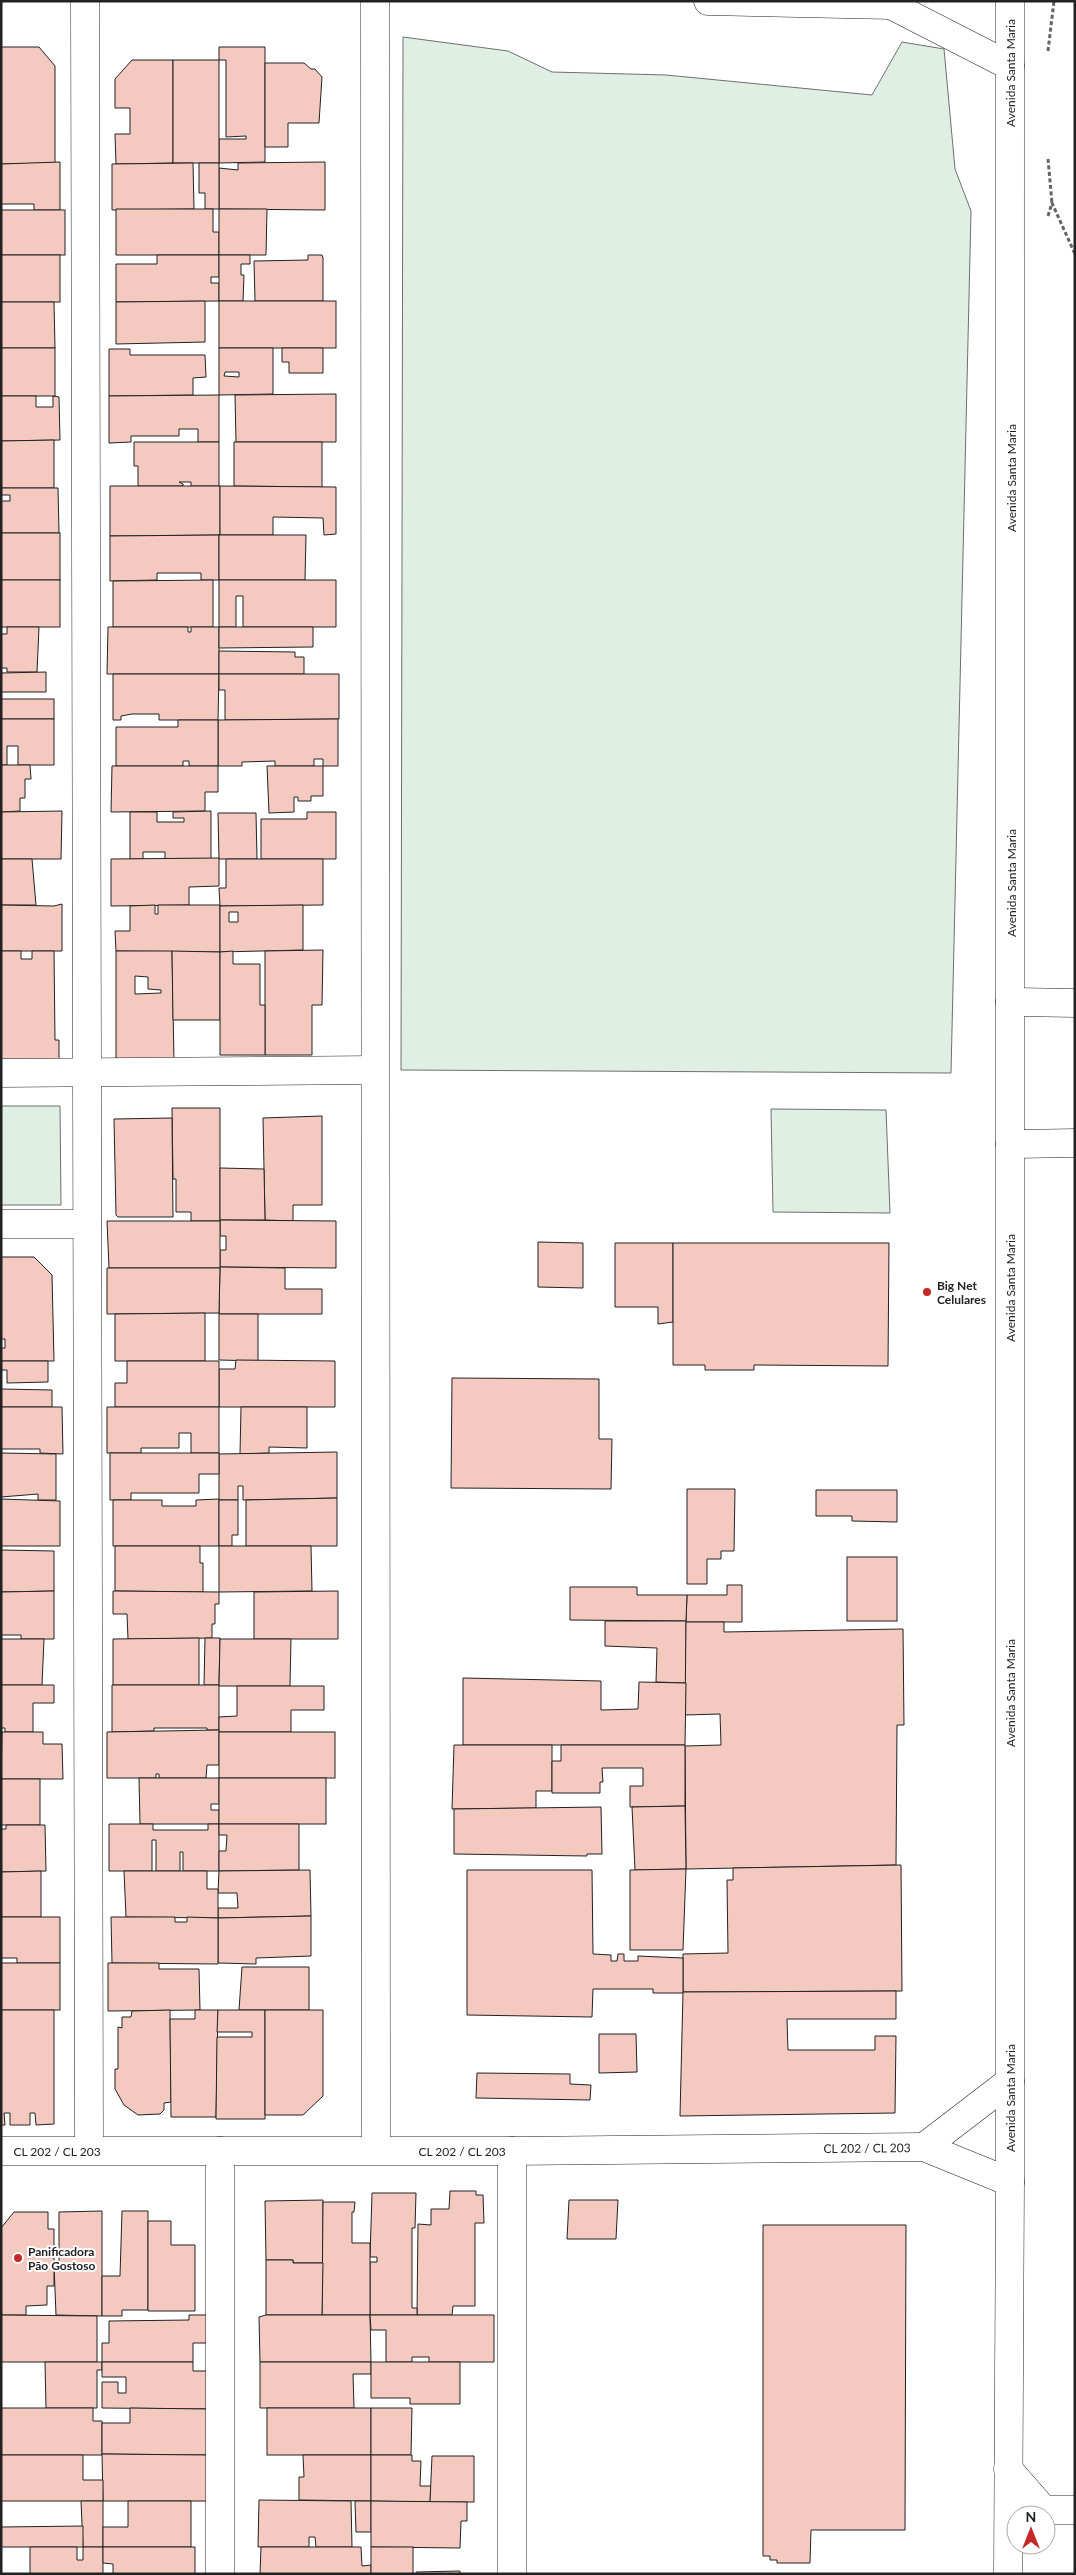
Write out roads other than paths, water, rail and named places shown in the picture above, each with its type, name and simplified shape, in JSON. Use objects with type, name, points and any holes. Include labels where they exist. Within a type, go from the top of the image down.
[{"type":"street","points":[[85,1],[89,2150]]},
{"type":"street","points":[[375,1],[376,2150]]},
{"type":"street","points":[[708,1],[896,3],[1010,66]]},
{"type":"street","name":"Avenida Santa Maria","points":[[1008,2574],[1010,2182],[1010,1]]},
{"type":"street","points":[[1010,1002],[1075,1003]]},
{"type":"street","points":[[1,1073],[87,1074],[375,1070]]},
{"type":"street","points":[[1010,1144],[1075,1143]]},
{"type":"street","points":[[1,1224],[87,1224]]},
{"type":"street","points":[[924,2147],[1010,2081]]},
{"type":"street","points":[[924,2147],[1010,2182]]},
{"type":"street","name":"CL 202 / CL 203","points":[[1,2151],[512,2151],[924,2147]]},
{"type":"street","points":[[220,2151],[220,2574]]},
{"type":"street","points":[[512,2151],[512,2574]]},
{"type":"street","points":[[1008,2469],[1044,2510],[1075,2510]]},
{"type":"place","name":"Big Net Celulares","points":[[927,1292]]},
{"type":"place","name":"Panificadora Pão Gostoso","points":[[18,2258]]}]
